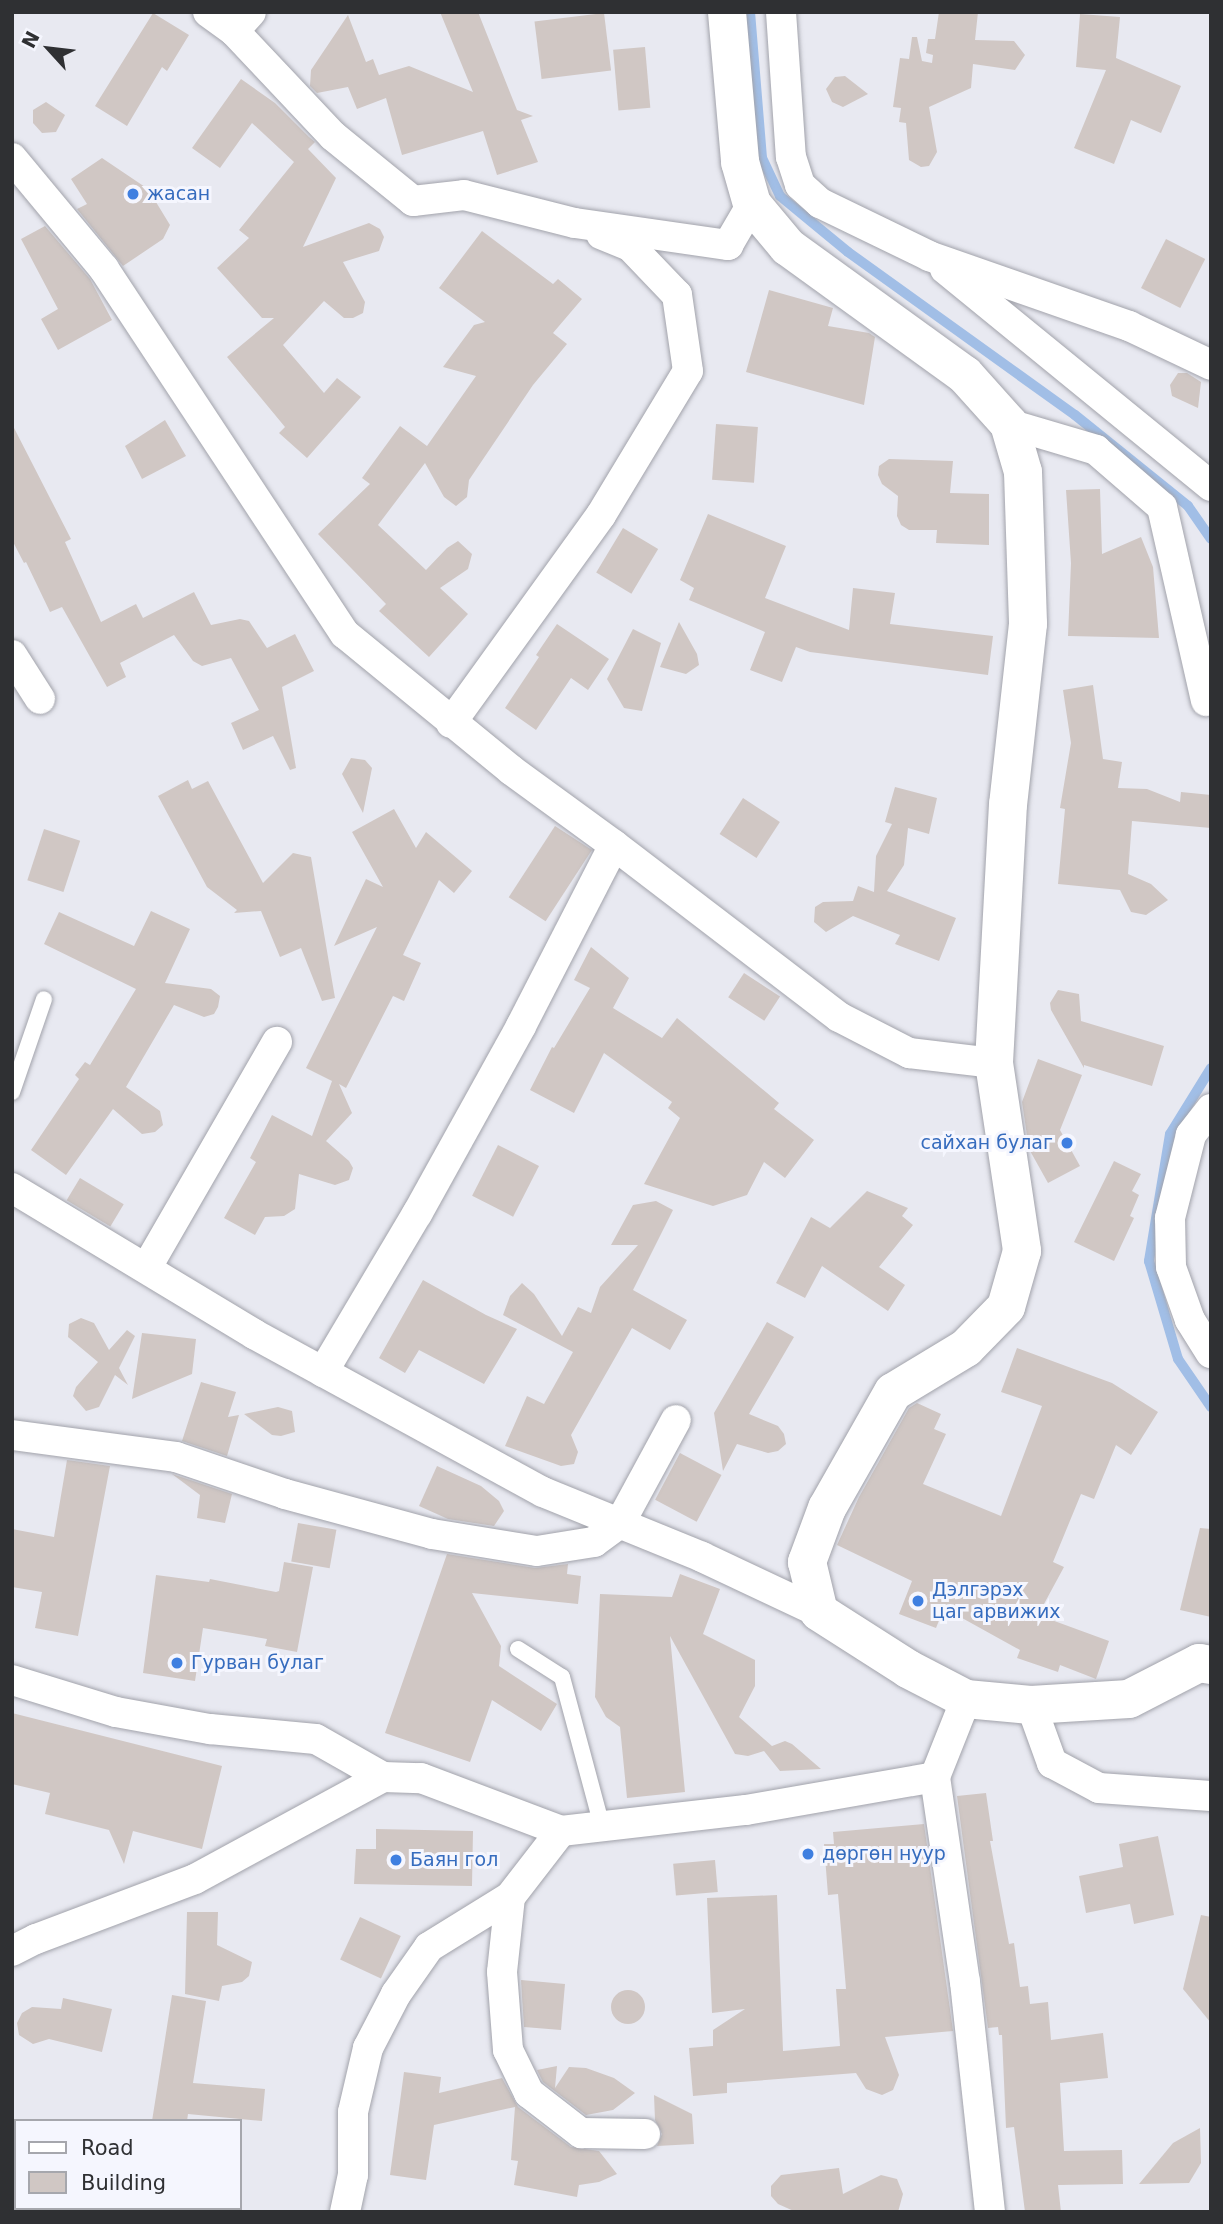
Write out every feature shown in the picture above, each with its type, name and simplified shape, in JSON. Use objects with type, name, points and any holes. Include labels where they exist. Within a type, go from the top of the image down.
[{"type":"street","points":[[208,12],[242,22],[332,136],[413,201],[464,195],[575,223],[728,245],[752,204]]},
{"type":"street","points":[[727,12],[740,162],[752,204],[788,247],[965,375],[1009,424],[1023,472],[1028,624],[1008,804],[994,1063],[1022,1251],[1006,1307],[966,1348],[893,1392],[827,1508],[807,1562],[819,1612]]},
{"type":"street","points":[[781,12],[791,157],[800,185],[820,203],[929,256],[1129,326],[1211,365]]},
{"type":"street","points":[[12,158],[104,269],[345,634],[451,723],[839,1017],[909,1053],[994,1063]]},
{"type":"street","points":[[451,723],[601,515],[688,371],[677,295],[630,246],[575,223]]},
{"type":"street","points":[[929,256],[1211,486]]},
{"type":"street","points":[[1009,424],[1096,450],[1162,507],[1206,701]]},
{"type":"street","points":[[12,655],[40,699]]},
{"type":"street","points":[[323,1372],[417,1214],[515,1037],[614,845]]},
{"type":"street","points":[[147,1267],[277,1042]]},
{"type":"street","points":[[1211,1109],[1191,1135],[1170,1218],[1171,1267],[1190,1320],[1211,1353]]},
{"type":"street","points":[[12,1188],[254,1334],[543,1492],[702,1556],[819,1612],[908,1669],[966,1699],[1031,1705],[1129,1699],[1199,1663],[1211,1665]]},
{"type":"street","points":[[12,1435],[176,1457],[285,1494],[432,1534],[537,1552],[594,1542],[620,1523],[676,1420]]},
{"type":"street","points":[[12,1680],[116,1712],[210,1729],[316,1740],[383,1777],[421,1779],[561,1831],[746,1810],[936,1777]]},
{"type":"street","points":[[966,1699],[936,1777],[965,1982],[990,2212]]},
{"type":"street","points":[[1031,1705],[1052,1763],[1099,1788],[1211,1796]]},
{"type":"street","points":[[12,1951],[36,1938],[195,1879],[383,1777]]},
{"type":"street","points":[[345,2212],[353,2175],[353,2112],[368,2048],[396,1994],[429,1947],[510,1897],[561,1831]]},
{"type":"street","points":[[510,1897],[502,1972],[508,2050],[529,2093],[581,2133],[645,2134]]},
{"type":"lane","points":[[12,1092],[44,999]]},
{"type":"lane","points":[[518,1649],[562,1677],[602,1826]]},
{"type":"building","points":[[440,12],[478,12],[517,110],[533,116],[521,120],[538,162],[497,175],[483,131],[402,155],[386,98],[357,109],[348,87],[317,93],[310,86],[311,70],[348,15],[366,62],[373,59],[379,75],[409,66],[473,92]]},
{"type":"building","points":[[939,12],[978,12],[975,40],[1014,41],[1025,55],[1015,70],[973,64],[971,88],[929,107],[937,152],[929,166],[921,167],[909,160],[906,123],[899,122],[901,108],[893,107],[900,58],[909,59],[912,37],[917,37],[922,61],[932,63],[933,55],[926,53],[928,39],[935,39]]},
{"type":"building","points":[[153,13],[189,35],[167,71],[162,67],[127,126],[95,106]]},
{"type":"building","points":[[604,13],[611,71],[542,79],[535,22]]},
{"type":"building","points":[[1080,14],[1120,17],[1116,58],[1181,86],[1161,133],[1131,120],[1114,164],[1074,148],[1106,70],[1076,67]]},
{"type":"building","points":[[645,47],[650,108],[618,111],[613,50]]},
{"type":"building","points":[[845,76],[868,94],[843,107],[832,102],[826,89],[835,77]]},
{"type":"building","points":[[241,79],[275,103],[315,142],[308,149],[336,178],[303,247],[369,223],[380,229],[384,237],[379,251],[343,262],[365,302],[363,313],[353,318],[344,318],[324,301],[283,345],[324,393],[337,378],[361,397],[307,458],[279,433],[285,427],[227,357],[274,318],[262,318],[217,268],[249,238],[239,230],[294,162],[252,123],[220,168],[192,148]]},
{"type":"building","points":[[46,102],[65,115],[56,132],[42,133],[33,123],[33,110]]},
{"type":"building","points":[[102,158],[148,189],[170,225],[163,239],[123,266],[77,209],[87,204],[71,179]]},
{"type":"building","points":[[45,226],[90,279],[112,320],[58,350],[41,319],[58,309],[21,239]]},
{"type":"building","points":[[482,231],[553,284],[558,279],[582,299],[553,333],[567,344],[533,385],[469,480],[467,497],[456,506],[444,497],[425,463],[378,525],[426,570],[447,548],[458,541],[472,554],[468,569],[440,588],[468,614],[429,657],[379,611],[386,604],[318,534],[370,484],[362,478],[400,426],[427,446],[476,376],[443,367],[474,325],[485,322],[439,288]]},
{"type":"building","points":[[1166,239],[1205,259],[1180,308],[1141,288]]},
{"type":"building","points":[[769,290],[833,308],[828,326],[869,333],[875,337],[864,405],[746,372]]},
{"type":"building","points":[[1178,373],[1187,373],[1201,382],[1198,408],[1172,396],[1170,385]]},
{"type":"building","points":[[165,420],[186,456],[142,479],[125,446]]},
{"type":"building","points":[[12,424],[71,539],[65,542],[101,622],[136,604],[143,618],[194,592],[211,625],[240,619],[249,621],[267,648],[295,634],[314,671],[282,687],[296,768],[290,770],[273,736],[243,750],[231,723],[259,710],[231,658],[202,666],[193,661],[174,635],[120,663],[126,677],[107,687],[62,607],[50,612],[26,562],[24,563],[12,540]]},
{"type":"building","points":[[716,424],[758,427],[754,483],[712,480]]},
{"type":"building","points":[[889,459],[953,461],[950,493],[989,494],[989,545],[936,543],[937,530],[909,530],[901,525],[897,516],[898,496],[882,484],[878,475],[879,466]]},
{"type":"building","points":[[1100,489],[1102,554],[1141,537],[1153,567],[1159,638],[1068,636],[1071,563],[1066,490]]},
{"type":"building","points":[[708,514],[786,546],[765,598],[849,630],[853,588],[895,593],[890,624],[993,636],[988,675],[810,652],[796,647],[782,682],[750,670],[765,632],[689,600],[694,588],[680,580]]},
{"type":"building","points":[[623,528],[658,549],[631,594],[596,573]]},
{"type":"building","points":[[679,622],[697,654],[699,665],[686,674],[660,667]]},
{"type":"building","points":[[557,624],[609,659],[588,690],[571,678],[536,730],[505,708]]},
{"type":"building","points":[[633,629],[661,643],[642,711],[624,708],[607,679]]},
{"type":"building","points":[[1093,685],[1103,759],[1122,762],[1118,788],[1147,789],[1180,802],[1181,792],[1211,795],[1211,828],[1132,821],[1128,874],[1151,884],[1168,900],[1146,915],[1131,912],[1120,890],[1058,884],[1065,809],[1060,808],[1071,743],[1063,690]]},
{"type":"building","points":[[351,758],[365,760],[372,768],[363,813],[342,774]]},
{"type":"building","points":[[188,780],[192,789],[208,781],[263,883],[293,853],[311,857],[335,998],[322,1001],[301,948],[280,957],[261,911],[234,913],[237,910],[207,887],[158,796]]},
{"type":"building","points":[[895,787],[937,798],[929,834],[908,828],[904,865],[887,891],[956,918],[939,961],[895,944],[900,935],[853,916],[826,932],[814,922],[815,907],[823,902],[853,901],[858,886],[874,892],[876,856],[892,824],[885,822]]},
{"type":"building","points":[[743,798],[780,822],[756,858],[720,834]]},
{"type":"building","points":[[394,809],[416,848],[426,832],[472,871],[454,893],[439,880],[403,955],[421,963],[404,1001],[393,996],[346,1088],[339,1084],[352,1113],[326,1141],[349,1161],[353,1168],[349,1180],[335,1185],[299,1174],[295,1209],[284,1216],[265,1217],[255,1235],[224,1218],[256,1162],[250,1158],[272,1115],[312,1136],[332,1081],[306,1068],[377,927],[334,946],[366,879],[383,887],[352,832]]},
{"type":"building","points":[[555,826],[592,850],[546,921],[509,897]]},
{"type":"building","points":[[44,829],[80,841],[63,892],[27,880]]},
{"type":"building","points":[[151,911],[190,929],[165,983],[211,989],[220,996],[218,1007],[214,1014],[204,1017],[174,1005],[126,1087],[160,1111],[163,1125],[155,1132],[142,1134],[113,1109],[66,1175],[31,1150],[79,1079],[75,1075],[85,1062],[90,1065],[136,989],[44,944],[59,912],[134,946]]},
{"type":"building","points":[[591,947],[629,978],[613,1008],[662,1038],[677,1018],[779,1103],[774,1109],[814,1140],[785,1178],[764,1162],[747,1195],[713,1206],[644,1184],[680,1118],[668,1108],[672,1102],[604,1053],[574,1113],[530,1090],[552,1047],[554,1048],[590,988],[574,980]]},
{"type":"building","points":[[744,973],[780,996],[764,1021],[728,997]]},
{"type":"building","points":[[1058,990],[1079,994],[1081,1021],[1164,1046],[1152,1086],[1084,1065],[1084,1068],[1051,1010],[1050,1003]]},
{"type":"building","points":[[1038,1059],[1082,1075],[1060,1130],[1080,1166],[1048,1183],[1029,1149],[1022,1102]]},
{"type":"building","points":[[498,1145],[539,1166],[513,1217],[472,1196]]},
{"type":"building","points":[[1114,1161],[1141,1174],[1132,1191],[1139,1195],[1130,1216],[1134,1218],[1114,1261],[1074,1242]]},
{"type":"building","points":[[80,1178],[124,1204],[110,1227],[67,1200]]},
{"type":"building","points":[[867,1191],[908,1208],[902,1216],[913,1225],[879,1267],[905,1285],[888,1311],[822,1266],[805,1298],[776,1283],[811,1217],[830,1228]]},
{"type":"building","points":[[656,1201],[673,1210],[633,1290],[687,1320],[670,1350],[632,1328],[571,1435],[578,1452],[574,1464],[561,1466],[505,1446],[527,1396],[544,1404],[573,1352],[503,1315],[510,1296],[522,1283],[534,1294],[562,1336],[578,1307],[591,1313],[600,1287],[638,1245],[611,1245],[633,1205]]},
{"type":"building","points":[[423,1280],[517,1329],[484,1384],[419,1350],[405,1373],[379,1358]]},
{"type":"building","points":[[81,1318],[94,1323],[109,1350],[127,1330],[135,1336],[119,1368],[128,1385],[115,1375],[99,1407],[86,1411],[73,1396],[76,1387],[98,1362],[68,1337],[69,1324]]},
{"type":"building","points":[[767,1322],[794,1337],[749,1414],[778,1426],[784,1434],[786,1444],[778,1451],[768,1453],[737,1444],[723,1471],[714,1413]]},
{"type":"building","points":[[142,1333],[196,1339],[192,1374],[132,1399]]},
{"type":"building","points":[[1017,1348],[1112,1383],[1158,1412],[1131,1455],[1116,1445],[1094,1499],[1081,1494],[1053,1562],[1064,1567],[1038,1615],[1109,1641],[1096,1679],[1060,1665],[1058,1672],[1017,1658],[1020,1650],[944,1608],[936,1628],[899,1614],[912,1581],[837,1545],[859,1497],[909,1408],[917,1403],[941,1414],[934,1429],[946,1434],[923,1484],[1001,1516],[1042,1406],[1001,1392]]},
{"type":"building","points":[[201,1382],[236,1392],[228,1417],[239,1415],[227,1456],[182,1441]]},
{"type":"building","points":[[278,1407],[292,1411],[295,1432],[281,1436],[272,1435],[244,1414]]},
{"type":"building","points":[[680,1453],[721,1475],[697,1522],[655,1500]]},
{"type":"building","points":[[67,1460],[110,1466],[78,1636],[35,1628],[42,1592],[12,1587],[12,1529],[54,1537]]},
{"type":"building","points":[[437,1466],[481,1486],[499,1501],[504,1511],[494,1526],[448,1519],[419,1506]]},
{"type":"building","points":[[172,1474],[232,1494],[225,1523],[197,1518],[200,1495]]},
{"type":"building","points":[[298,1523],[336,1530],[330,1568],[291,1561]]},
{"type":"building","points":[[1200,1528],[1211,1529],[1211,1617],[1180,1610]]},
{"type":"building","points":[[447,1554],[535,1568],[568,1564],[567,1574],[581,1576],[578,1604],[472,1593],[501,1646],[499,1666],[557,1704],[541,1731],[492,1700],[470,1762],[385,1733]]},
{"type":"building","points":[[284,1562],[313,1567],[297,1652],[265,1646],[267,1639],[203,1628],[195,1681],[143,1673],[156,1575],[209,1582],[210,1579],[276,1592],[279,1591]]},
{"type":"building","points":[[680,1574],[720,1589],[703,1634],[755,1660],[755,1686],[739,1717],[772,1746],[785,1741],[792,1744],[821,1769],[780,1771],[764,1751],[748,1756],[735,1754],[670,1636],[685,1792],[627,1798],[620,1727],[606,1717],[595,1697],[600,1594],[672,1597]]},
{"type":"building","points":[[12,1713],[222,1766],[202,1849],[133,1831],[124,1864],[109,1830],[45,1814],[50,1793],[12,1784]]},
{"type":"building","points":[[986,1793],[993,1841],[990,1841],[1009,1944],[1014,1943],[1020,1987],[1028,1986],[1030,2004],[1048,2002],[1051,2040],[1103,2033],[1108,2078],[1060,2083],[1064,2151],[1122,2150],[1123,2184],[1058,2185],[1061,2212],[1025,2212],[1014,2127],[1006,2128],[1002,2035],[999,2035],[998,2027],[988,2028],[957,1796]]},
{"type":"building","points":[[924,1824],[953,2031],[885,2037],[899,2075],[893,2090],[882,2095],[866,2089],[856,2073],[727,2083],[727,2093],[693,2096],[689,2048],[713,2046],[713,2030],[745,2009],[712,2013],[707,1898],[777,1895],[783,2051],[840,2046],[836,1989],[846,1989],[838,1894],[828,1895],[824,1844],[834,1844],[833,1832]]},
{"type":"building","points":[[376,1829],[473,1831],[472,1886],[354,1884],[356,1849],[376,1849]]},
{"type":"building","points":[[1158,1836],[1174,1915],[1134,1924],[1130,1904],[1086,1913],[1079,1876],[1123,1867],[1119,1844]]},
{"type":"building","points":[[715,1860],[718,1892],[676,1896],[673,1864]]},
{"type":"building","points":[[187,1912],[218,1912],[217,1945],[252,1962],[249,1976],[242,1982],[222,1986],[219,2001],[185,1994]]},
{"type":"building","points":[[1201,1915],[1211,1917],[1211,2023],[1183,1989]]},
{"type":"building","points":[[360,1917],[401,1936],[381,1979],[340,1960]]},
{"type":"building","points":[[521,1980],[565,1984],[561,2030],[524,2027]]},
{"type":"building","points":[[628,1990],[640,1995],[645,2007],[640,2019],[628,2024],[616,2019],[611,2007],[616,1995]]},
{"type":"building","points":[[172,1995],[206,2001],[193,2083],[265,2089],[262,2121],[188,2114],[187,2119],[152,2119]]},
{"type":"building","points":[[63,1998],[112,2009],[102,2052],[49,2039],[33,2044],[19,2035],[17,2023],[22,2013],[32,2007],[61,2009]]},
{"type":"building","points":[[557,2066],[555,2088],[569,2067],[586,2068],[614,2078],[635,2093],[613,2110],[586,2115],[543,2082],[537,2070]]},
{"type":"building","points":[[404,2072],[441,2077],[439,2093],[502,2078],[518,2107],[571,2147],[599,2151],[617,2174],[599,2182],[579,2185],[577,2197],[514,2185],[518,2161],[511,2160],[515,2107],[434,2125],[426,2180],[390,2175]]},
{"type":"building","points":[[654,2095],[692,2114],[694,2144],[657,2146],[662,2134],[655,2120]]},
{"type":"building","points":[[1200,2128],[1201,2163],[1189,2183],[1139,2184],[1173,2143]]},
{"type":"building","points":[[839,2168],[843,2194],[881,2175],[897,2179],[903,2194],[898,2212],[796,2212],[778,2204],[771,2196],[771,2186],[781,2175]]},
{"type":"waterway","points":[[750,12],[762,158],[780,196],[848,252],[1075,415],[1188,506],[1211,539]]},
{"type":"waterway","points":[[1211,1068],[1170,1134],[1149,1261],[1178,1359],[1211,1407]]},
{"type":"place","name":"жасан","points":[[133,194]]},
{"type":"place","name":"сайхан булаг","points":[[1067,1143]]},
{"type":"place","name":"Дэлгэрэх цаг арвижих","points":[[918,1601]]},
{"type":"place","name":"Гурван булаг","points":[[177,1663]]},
{"type":"place","name":"дөргөн нуур","points":[[808,1854]]},
{"type":"place","name":"Баян гол","points":[[396,1860]]}]
